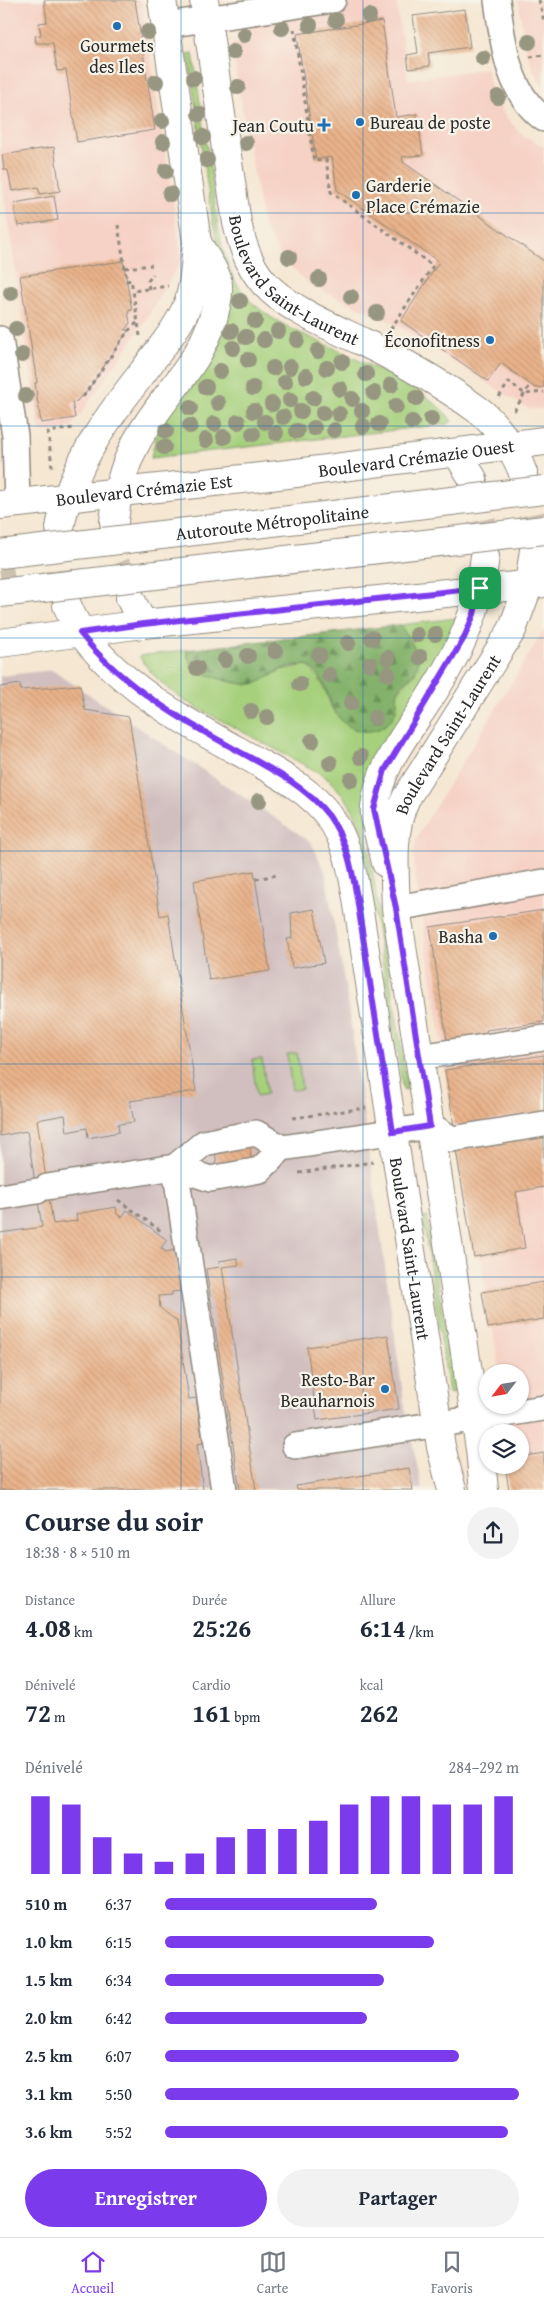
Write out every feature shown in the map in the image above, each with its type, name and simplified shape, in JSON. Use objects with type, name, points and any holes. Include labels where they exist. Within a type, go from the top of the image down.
[{"type":"main road","name":"Boulevard Saint-Laurent","points":[[205,9],[237,223],[244,251],[255,271],[270,289],[295,307],[403,362],[472,405],[490,420],[509,446],[523,473]]},
{"type":"main road","points":[[60,528],[67,498],[80,467],[102,427],[159,350],[182,315],[193,281],[197,242],[164,13]]},
{"type":"main road","points":[[114,522],[118,493],[126,464],[140,435],[200,352],[211,329],[217,301],[217,279],[197,242]]},
{"type":"main road","name":"Boulevard Crémazie Ouest","points":[[288,474],[544,442]]},
{"type":"main road","points":[[457,453],[473,479]]},
{"type":"main road","name":"Boulevard Crémazie Est","points":[[8,504],[288,474]]},
{"type":"main road","name":"Autoroute Métropolitaine","points":[[0,554],[544,490]]},
{"type":"main road","name":"Boulevard Saint-Laurent","points":[[452,1490],[456,1421],[430,1126],[396,908],[395,846],[399,817],[403,805],[439,744],[507,640],[536,583],[539,540]]},
{"type":"main road","points":[[0,593],[539,540]]},
{"type":"main road","points":[[396,908],[374,809],[380,784],[395,752],[464,638],[474,614],[485,556]]},
{"type":"main road","points":[[0,643],[143,624],[536,583]]},
{"type":"main road","points":[[130,598],[143,624]]},
{"type":"main road","name":"Boulevard Saint-Laurent","points":[[67,605],[80,633],[119,674],[199,730],[286,778],[304,791],[323,809],[339,831],[346,847],[355,883],[393,1132],[456,1421],[483,1472],[484,1490]]},
{"type":"street","points":[[164,13],[333,0]]},
{"type":"street","points":[[497,0],[507,60],[517,87],[525,100],[544,119]]},
{"type":"street","points":[[0,339],[15,436],[8,504]]},
{"type":"street","points":[[396,908],[544,882]]},
{"type":"street","points":[[419,1057],[544,1038]]},
{"type":"street","points":[[175,1167],[204,1143],[256,1134],[282,1148],[430,1126],[452,1139],[544,1124]]},
{"type":"street","points":[[0,1197],[175,1167],[210,1179],[239,1174],[260,1170],[282,1148]]},
{"type":"street","points":[[175,1167],[224,1490]]},
{"type":"street","points":[[295,1446],[544,1408]]},
{"type":"path","points":[[539,0],[544,21]]},
{"type":"path","points":[[293,23],[314,161],[326,160],[330,192],[433,266],[389,331]]},
{"type":"path","points":[[531,57],[544,56]]},
{"type":"path","points":[[279,129],[310,125]]},
{"type":"path","points":[[118,225],[128,281],[131,280],[140,340]]},
{"type":"path","points":[[126,268],[152,264]]},
{"type":"path","points":[[149,289],[148,281],[153,274]]},
{"type":"path","points":[[133,291],[172,286]]},
{"type":"path","points":[[83,397],[128,332],[138,322]]},
{"type":"path","points":[[97,377],[102,381]]},
{"type":"path","points":[[498,399],[509,382],[525,394],[544,392]]},
{"type":"path","points":[[514,411],[530,385]]},
{"type":"path","points":[[52,467],[48,432],[74,428]]},
{"type":"path","points":[[256,879],[277,875]]},
{"type":"path","points":[[292,1118],[369,1108]]},
{"type":"path","points":[[299,1173],[378,1163]]},
{"type":"path","points":[[109,1201],[119,1200],[149,1222],[147,1225]]},
{"type":"shaded area","points":[[0,0],[141,0],[182,259],[142,326],[71,428],[40,433],[0,167]]},
{"type":"shaded area","points":[[244,0],[396,0],[408,80],[486,68],[493,95],[506,117],[520,133],[544,147],[544,408],[530,410],[392,322],[310,285],[281,257],[263,225],[231,44],[251,39]]},
{"type":"shaded area","points":[[518,0],[544,0],[544,87],[535,74],[526,51]]},
{"type":"shaded area","points":[[544,630],[544,1032],[443,1048],[413,853],[417,837]]},
{"type":"shaded area","points":[[52,670],[311,842],[325,872],[347,997],[404,1402],[422,1489],[0,1489],[0,676]]},
{"type":"shaded area","points":[[544,1049],[544,1489],[529,1474],[529,1424],[508,1424],[506,1414],[529,1414],[529,1364],[499,1364],[447,1064]]},
{"type":"green space","points":[[193,53],[220,235],[229,269],[237,283],[256,306],[279,322],[388,374],[416,390],[441,409],[452,421],[448,424],[151,458],[162,424],[172,408],[211,358],[222,334],[228,306],[226,280],[214,227],[188,54]]},
{"type":"green space","points":[[456,618],[452,633],[365,827],[408,1089],[403,1090],[362,835],[356,817],[348,802],[323,775],[185,701],[159,681],[139,656],[187,650],[188,658],[203,672],[233,682],[247,684],[269,677],[281,670],[307,665],[316,674],[328,696],[332,709],[385,725],[395,713],[398,691],[415,673],[412,645],[400,625]]},
{"type":"green space","points":[[400,625],[412,643],[418,658],[417,667],[413,675],[398,691],[397,708],[393,717],[384,726],[372,731],[352,728],[339,718],[323,682],[316,672],[307,665],[280,670],[257,683],[234,683],[194,667],[188,657],[187,650]]},
{"type":"green space","points":[[297,1053],[302,1089],[292,1090],[287,1054]]},
{"type":"green space","points":[[262,1059],[267,1094],[257,1096],[252,1060]]},
{"type":"green space","points":[[427,1217],[455,1392],[449,1393],[423,1218]]},
{"type":"building","points":[[44,0],[135,0],[155,130],[77,142],[66,70],[57,71],[53,43],[36,43],[35,36],[41,35],[39,23],[47,22]]},
{"type":"building","points":[[465,9],[470,47],[428,53],[430,66],[409,69],[407,55],[418,53],[413,16]]},
{"type":"building","points":[[382,21],[396,117],[417,114],[423,155],[402,157],[403,162],[544,261],[544,387],[535,388],[501,363],[488,381],[401,321],[439,262],[337,190],[332,157],[316,159],[297,34]]},
{"type":"building","points":[[54,147],[60,191],[40,194],[38,187],[12,191],[8,170],[4,170],[2,155]]},
{"type":"building","points":[[54,196],[58,220],[18,226],[14,203]]},
{"type":"building","points":[[123,261],[132,310],[128,311],[130,323],[125,330],[128,331],[83,397],[81,396],[77,401],[72,402],[75,418],[41,423],[35,383],[37,383],[20,276]]},
{"type":"building","points":[[20,684],[21,690],[80,685],[85,710],[129,717],[160,916],[168,914],[196,1091],[130,1101],[134,1122],[118,1124],[119,1132],[88,1138],[87,1128],[67,1132],[65,1115],[37,1120],[53,1224],[77,1221],[76,1214],[116,1207],[117,1214],[122,1217],[127,1210],[167,1240],[161,1248],[166,1252],[174,1250],[181,1291],[172,1292],[172,1295],[159,1296],[160,1308],[177,1321],[189,1399],[196,1398],[203,1443],[197,1444],[203,1490],[0,1490],[0,1233],[42,1227],[27,1131],[0,1136],[0,687]]},
{"type":"building","points":[[254,871],[270,971],[209,980],[194,881]]},
{"type":"building","points":[[314,909],[324,963],[292,968],[287,939],[292,938],[291,913]]},
{"type":"building","points":[[544,910],[544,1022],[486,1030],[488,1042],[448,1047],[430,927]]},
{"type":"building","points":[[544,1055],[544,1112],[454,1126],[445,1070]]},
{"type":"building","points":[[544,1136],[544,1187],[516,1192],[525,1248],[474,1257],[456,1150]]},
{"type":"building","points":[[249,1143],[252,1163],[217,1166],[215,1151]]},
{"type":"building","points":[[237,1258],[239,1265],[222,1267],[256,1490],[240,1490],[206,1269],[220,1267],[219,1261]]},
{"type":"building","points":[[544,1282],[544,1319],[488,1328],[482,1292]]},
{"type":"building","points":[[388,1335],[399,1409],[317,1420],[307,1347]]},
{"type":"building","points":[[544,1453],[544,1490],[509,1490],[506,1474],[529,1474],[529,1456]]},
{"type":"building","points":[[409,1468],[413,1490],[297,1490],[296,1486]]},
{"type":"tunnel","points":[[523,473],[533,520],[534,550]]},
{"type":"tunnel","points":[[473,479],[484,531],[485,556]]},
{"type":"tunnel","points":[[114,522],[115,561],[130,598]]},
{"type":"tunnel","points":[[60,528],[59,567],[61,586],[67,605]]},
{"type":"tunnel","points":[[0,575],[14,573]]},
{"type":"place","name":"Gourmets des Iles","points":[[117,26]]},
{"type":"place","name":"Bureau de poste","points":[[360,122]]},
{"type":"place","name":"Jean Coutu","points":[[324,125]]},
{"type":"place","name":"Garderie Place Crémazie","points":[[356,195]]},
{"type":"place","name":"Éconofitness","points":[[490,340]]},
{"type":"place","name":"Basha","points":[[493,936]]},
{"type":"place","name":"Resto-Bar Beauharnois","points":[[385,1389]]},
{"type":"route","points":[[480,588],[474,614],[458,651],[412,723],[385,770],[374,809],[396,908],[430,1126],[393,1132],[352,868],[339,831],[317,803],[304,791],[286,778],[199,730],[163,706],[119,674],[80,633],[143,624],[480,588]]}]
